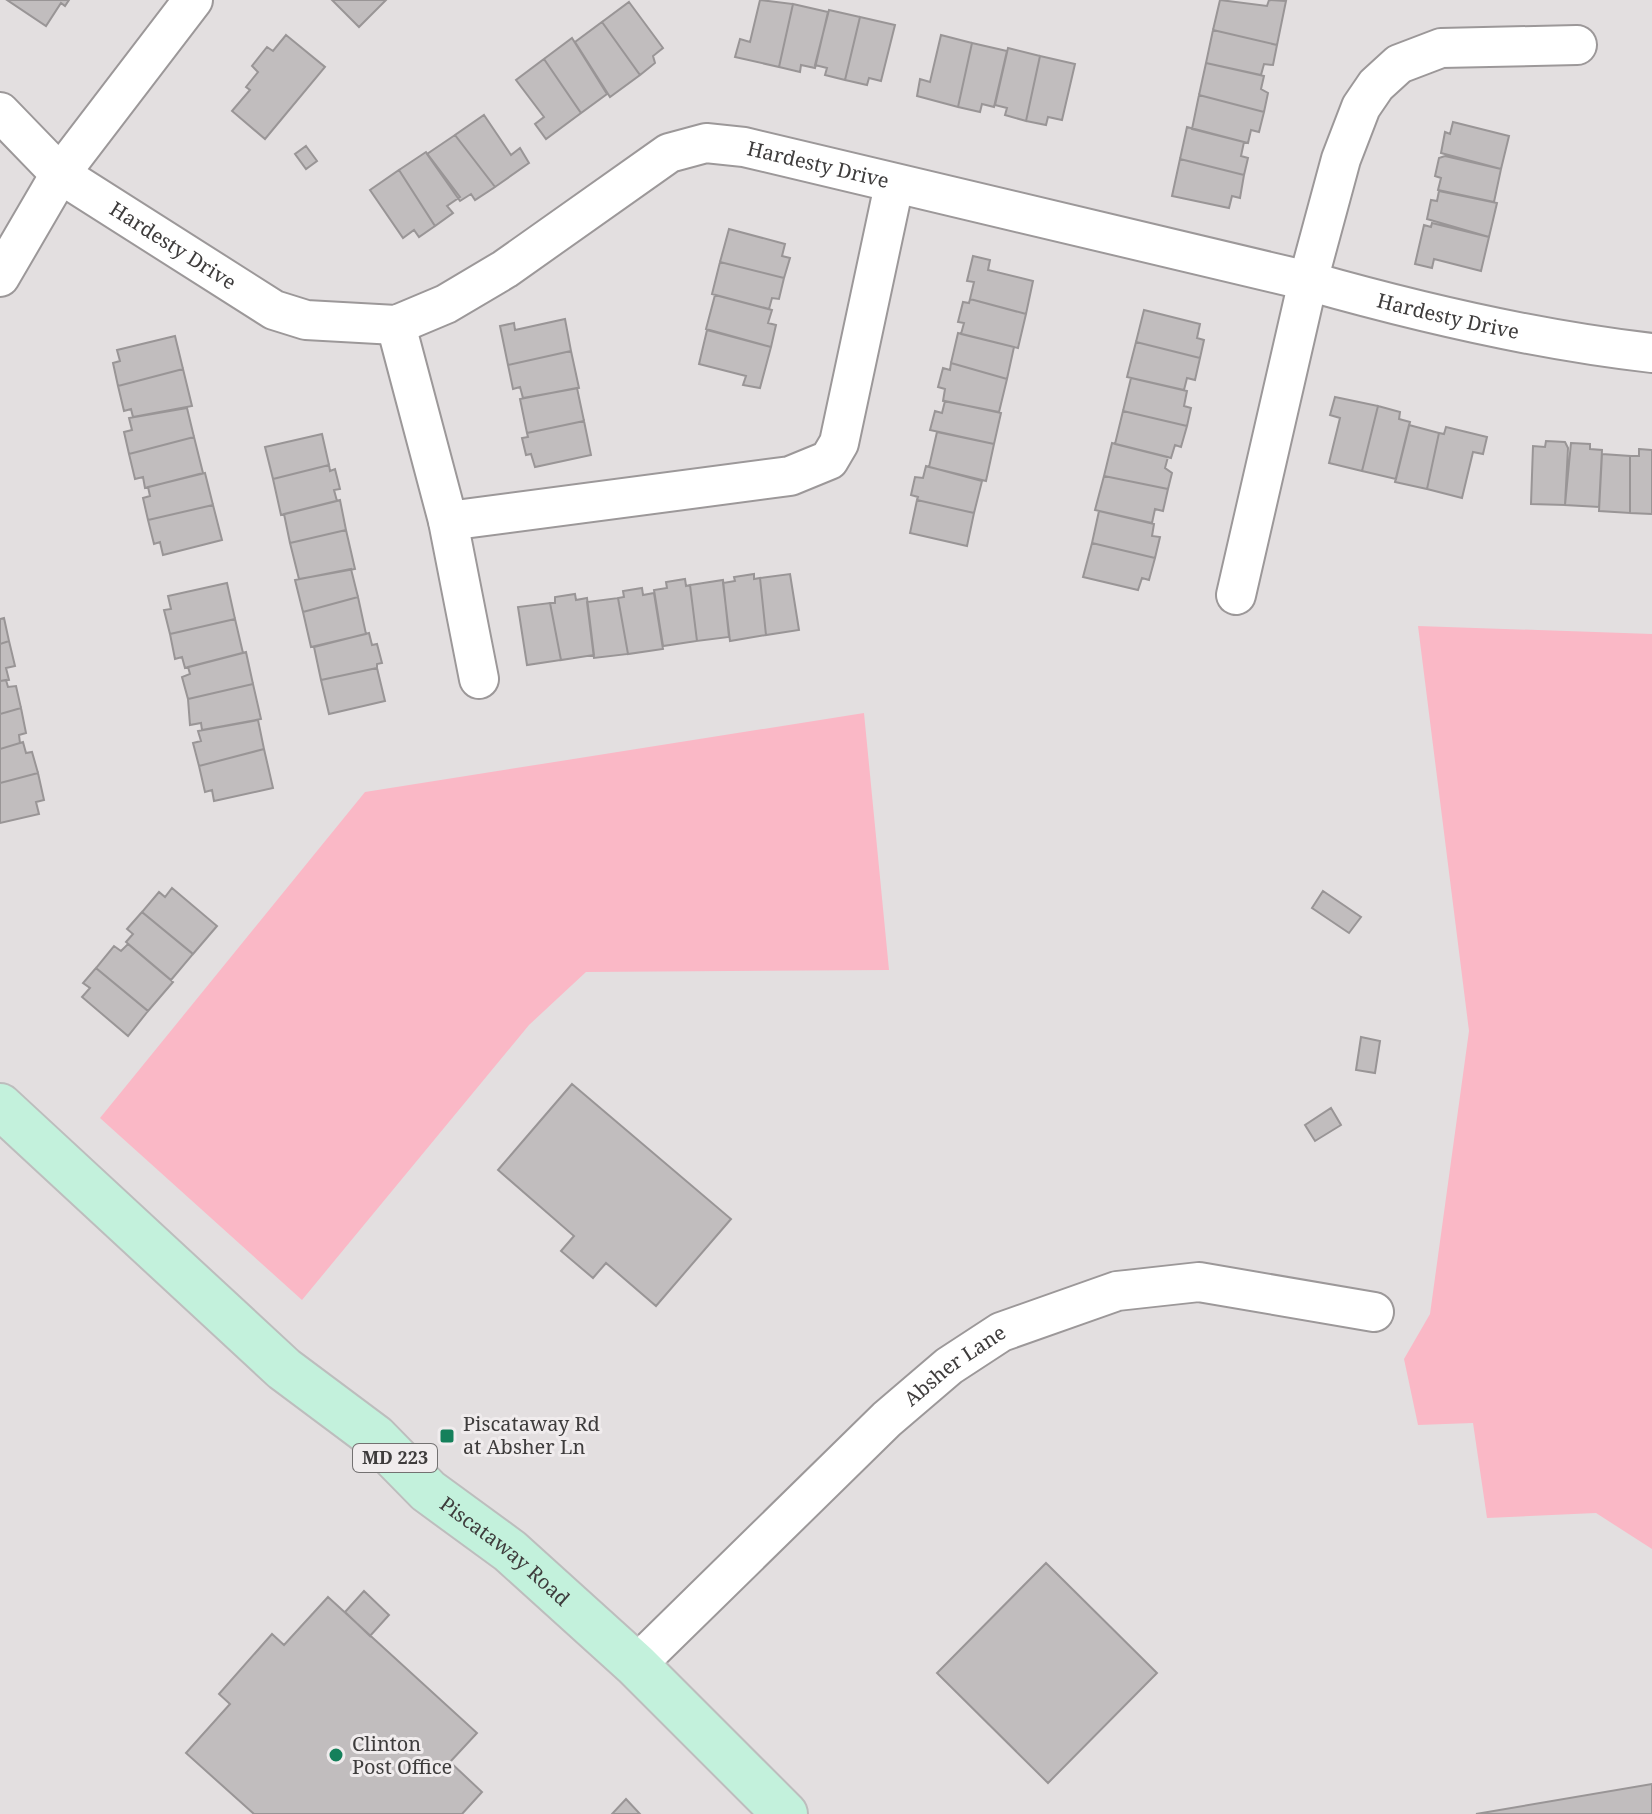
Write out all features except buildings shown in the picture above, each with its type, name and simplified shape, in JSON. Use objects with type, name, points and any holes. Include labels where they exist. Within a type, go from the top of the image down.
[{"type":"main road","name":"Piscataway Road","points":[[0,1106],[284,1369],[375,1437],[428,1491],[510,1551],[636,1665],[785,1814]]},
{"type":"street","points":[[0,277],[60,174],[193,0]]},
{"type":"street","points":[[1236,595],[1308,281],[1341,159],[1361,107],[1376,85],[1399,64],[1441,48],[1577,45]]},
{"type":"street","name":"Hardesty Drive","points":[[0,112],[60,174],[274,310],[306,320],[396,325],[446,304],[505,269],[669,153],[706,143],[744,147],[1308,281],[1398,307],[1556,339],[1652,353]]},
{"type":"street","points":[[448,521],[790,476],[829,460],[839,443],[894,185]]},
{"type":"street","points":[[396,325],[448,521],[479,679]]},
{"type":"street","name":"Absher Lane","points":[[636,1665],[887,1419],[949,1366],[1001,1332],[1117,1291],[1199,1282],[1374,1312]]},
{"type":"shaded area","points":[[1418,626],[1652,634],[1652,1549],[1596,1513],[1487,1518],[1473,1423],[1418,1425],[1404,1359],[1430,1314],[1469,1031]]},
{"type":"shaded area","points":[[864,713],[889,970],[586,972],[529,1025],[302,1300],[100,1118],[365,792]]},
{"type":"place","name":"Piscataway Rd at Absher Ln","points":[[447,1436]]},
{"type":"place","name":"Clinton Post Office","points":[[336,1755]]}]
